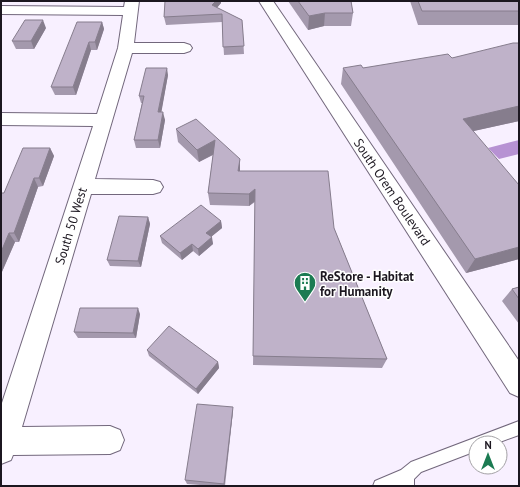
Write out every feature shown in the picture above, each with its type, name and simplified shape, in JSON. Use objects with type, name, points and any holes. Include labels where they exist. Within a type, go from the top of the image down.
[{"type":"street","name":"South Orem Boulevard","points":[[266,1],[519,384]]},
{"type":"street","points":[[1,10],[132,6]]},
{"type":"street","name":"South 50 West","points":[[2,445],[126,48],[132,6]]},
{"type":"street","points":[[126,48],[184,48]]},
{"type":"street","points":[[1,119],[103,120]]},
{"type":"street","points":[[84,186],[153,187]]},
{"type":"street","points":[[2,445],[110,440]]},
{"type":"lane","points":[[499,435],[519,428]]},
{"type":"lane","points":[[380,486],[406,481],[416,467],[468,447]]},
{"type":"shaded area","points":[[519,140],[519,154],[499,159],[488,148]]},
{"type":"building","points":[[165,1],[216,1],[212,5],[242,20],[244,46],[223,47],[222,14],[164,17]]},
{"type":"building","points":[[298,1],[351,1],[353,13],[325,13],[309,16]]},
{"type":"building","points":[[418,1],[519,1],[519,11],[422,11]]},
{"type":"building","points":[[25,20],[43,20],[31,41],[12,41]]},
{"type":"building","points":[[77,22],[102,22],[95,42],[89,42],[73,87],[51,87]]},
{"type":"building","points":[[513,43],[519,43],[519,106],[463,119],[519,185],[519,247],[475,259],[343,68],[361,65],[363,68],[448,54],[452,58]]},
{"type":"building","points":[[146,68],[167,68],[158,112],[163,112],[158,140],[134,140],[144,96],[139,96]]},
{"type":"building","name":"ReStore - Habitat for Humanity","points":[[196,119],[240,159],[238,171],[328,171],[334,228],[387,359],[253,356],[255,189],[249,194],[208,193],[215,140],[197,150],[176,129]]},
{"type":"building","points":[[23,148],[50,148],[39,178],[34,178],[14,233],[9,233],[1,252],[1,193],[4,193]]},
{"type":"building","points":[[201,205],[221,221],[206,233],[212,237],[198,249],[192,244],[180,253],[160,236]]},
{"type":"building","points":[[119,216],[148,217],[138,261],[107,260]]},
{"type":"building","points":[[519,287],[519,299],[512,289]]},
{"type":"building","points":[[80,308],[138,308],[133,333],[74,332]]},
{"type":"building","points":[[169,326],[218,362],[196,389],[147,350]]},
{"type":"building","points":[[197,404],[233,407],[224,484],[185,480]]},
{"type":"place","name":"ReStore - Habitat for Humanity","points":[[305,302]]}]
